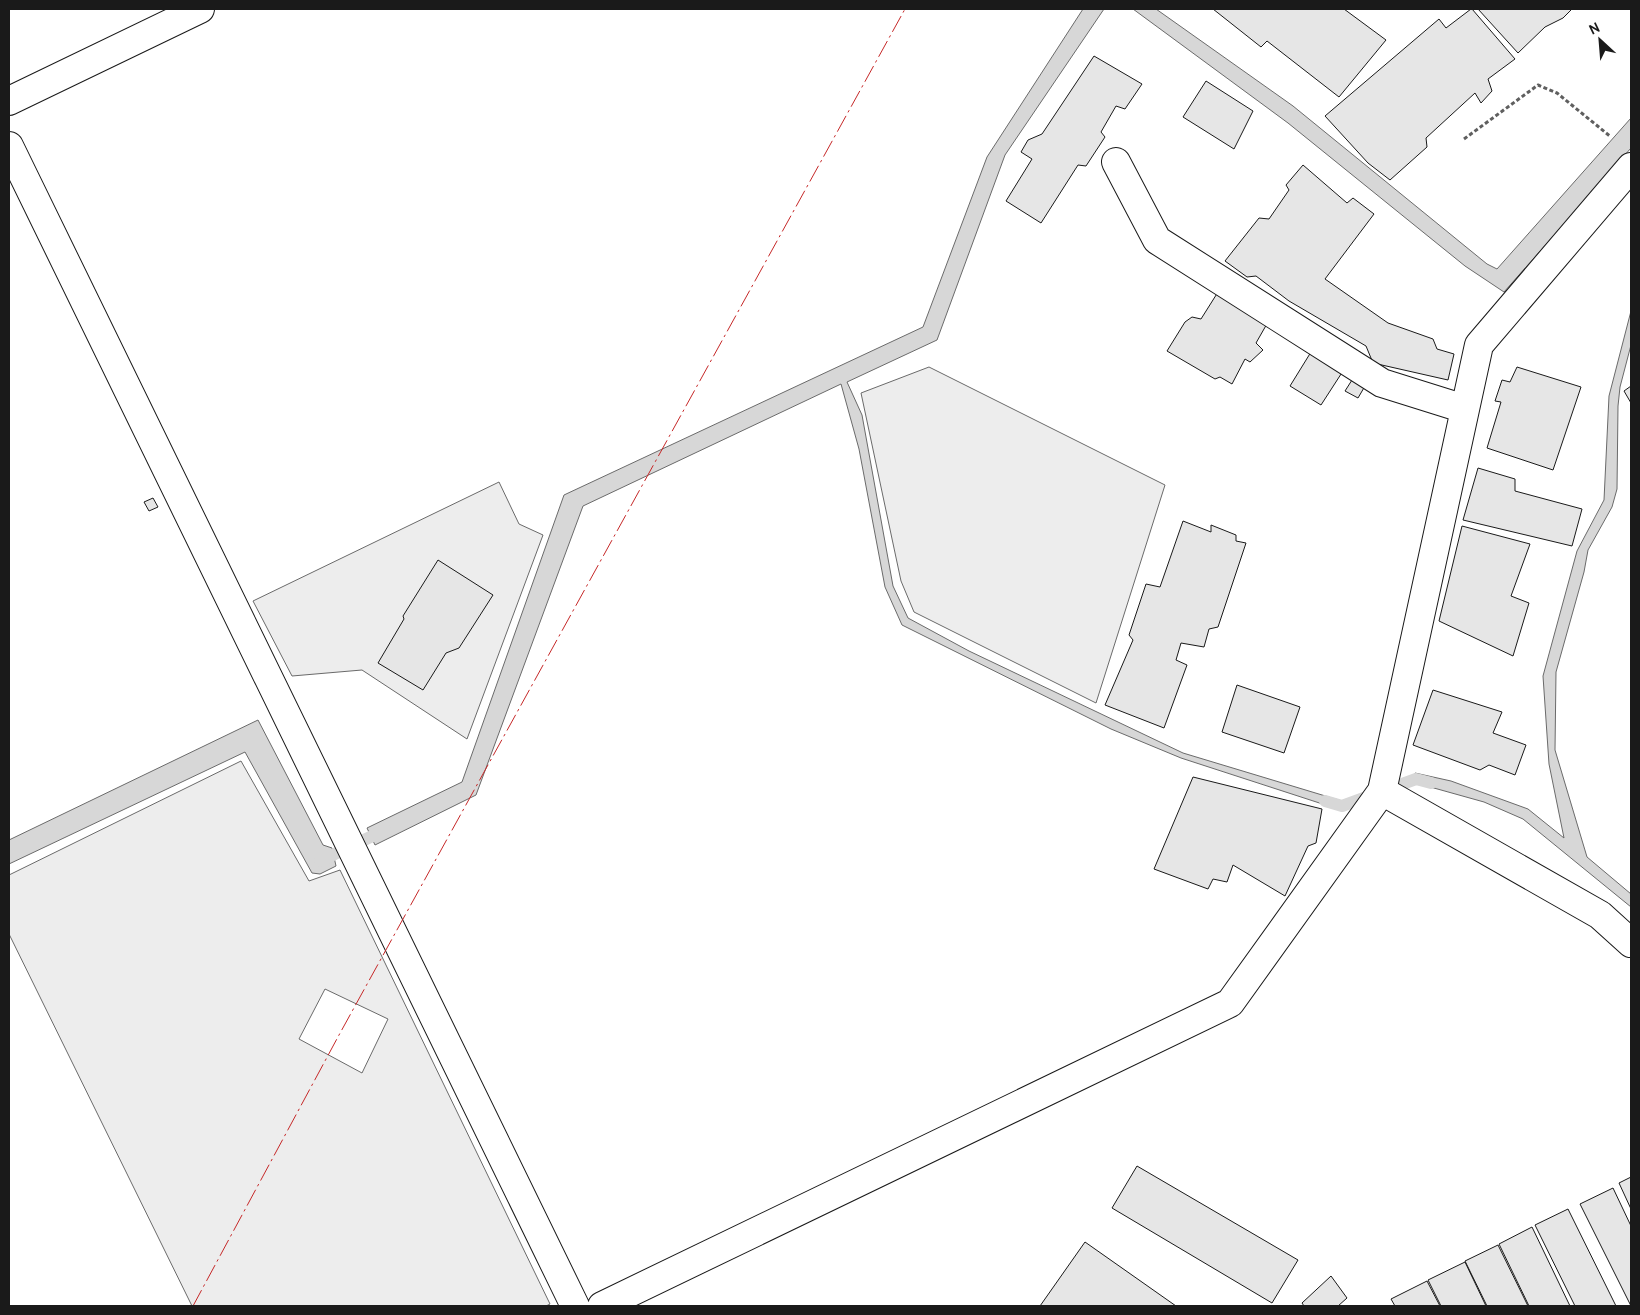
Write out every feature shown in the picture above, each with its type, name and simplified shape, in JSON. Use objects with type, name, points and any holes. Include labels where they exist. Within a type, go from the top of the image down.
[{"type":"street","points":[[9,101],[200,9]]},
{"type":"street","points":[[9,146],[575,1306]]},
{"type":"street","points":[[1116,162],[1157,240],[1382,382],[1465,409]]},
{"type":"street","points":[[602,1306],[1230,1003],[1382,792],[1479,345],[1631,167]]},
{"type":"street","points":[[1382,792],[1600,915],[1631,942]]},
{"type":"path","points":[[1464,139],[1538,85],[1557,93],[1616,141]]},
{"type":"shaded area","points":[[1083,9],[1104,9],[1005,155],[937,340],[847,382],[862,415],[893,586],[908,618],[969,651],[1183,753],[1342,801],[1341,810],[1181,758],[1111,729],[902,625],[885,587],[859,449],[841,384],[583,506],[476,795],[375,845],[367,828],[462,782],[564,495],[923,327],[987,157]]},
{"type":"shaded area","points":[[1133,9],[1156,9],[1293,106],[1487,264],[1497,269],[1631,118],[1631,148],[1504,292],[1465,266],[1288,123]]},
{"type":"shaded area","points":[[1631,311],[1631,345],[1620,387],[1618,406],[1617,489],[1612,507],[1588,550],[1584,572],[1556,672],[1555,750],[1587,857],[1631,894],[1631,907],[1523,819],[1484,802],[1416,783],[1415,773],[1451,781],[1528,809],[1564,838],[1549,764],[1543,676],[1577,551],[1604,500],[1609,396]]},
{"type":"shaded area","points":[[929,367],[1165,485],[1096,703],[914,612],[901,581],[861,393]]},
{"type":"shaded area","points":[[499,482],[519,524],[543,535],[467,739],[362,670],[292,676],[253,601]]},
{"type":"shaded area","points":[[258,720],[323,845],[332,848],[336,866],[320,874],[312,873],[245,752],[9,864],[9,840]]},
{"type":"shaded area","points":[[241,761],[309,881],[340,870],[550,1304],[546,1306],[192,1306],[9,934],[9,875]],"holes":[[[325,989],[388,1019],[362,1073],[299,1039]]]},
{"type":"building","points":[[1213,9],[1344,9],[1386,40],[1339,97],[1267,41],[1261,47]]},
{"type":"building","points":[[1471,9],[1515,59],[1488,79],[1492,91],[1481,103],[1475,93],[1426,138],[1427,147],[1390,180],[1368,163],[1325,116],[1439,19],[1446,28]]},
{"type":"building","points":[[1478,9],[1572,9],[1563,18],[1545,27],[1518,53]]},
{"type":"building","points":[[1094,56],[1142,84],[1125,109],[1116,106],[1101,132],[1105,137],[1086,166],[1078,165],[1041,223],[1006,201],[1032,159],[1021,152],[1028,140],[1042,134]]},
{"type":"building","points":[[1206,81],[1253,111],[1234,149],[1183,117]]},
{"type":"building","points":[[1303,165],[1347,203],[1353,198],[1374,214],[1325,279],[1388,323],[1433,339],[1437,349],[1454,354],[1448,380],[1373,363],[1366,346],[1289,301],[1256,276],[1247,277],[1225,261],[1259,218],[1269,219],[1289,190],[1286,185]]},
{"type":"building","points":[[1218,292],[1268,322],[1256,343],[1263,350],[1250,362],[1245,359],[1232,384],[1220,377],[1215,379],[1167,351],[1185,322],[1192,317],[1201,319]]},
{"type":"building","points":[[1311,352],[1343,371],[1321,405],[1290,386]]},
{"type":"building","points":[[1517,367],[1581,387],[1553,470],[1487,448],[1501,402],[1495,401],[1502,380],[1510,382]]},
{"type":"building","points":[[1352,380],[1365,386],[1358,398],[1345,391]]},
{"type":"building","points":[[1631,386],[1631,403],[1624,391]]},
{"type":"building","points":[[1478,468],[1515,479],[1515,491],[1582,509],[1572,546],[1463,520]]},
{"type":"building","points":[[153,498],[158,507],[149,511],[144,502]]},
{"type":"building","points":[[1183,521],[1211,532],[1211,525],[1236,535],[1236,541],[1246,543],[1218,627],[1209,629],[1204,647],[1181,643],[1176,660],[1187,665],[1164,728],[1105,705],[1133,640],[1129,635],[1146,584],[1160,587]]},
{"type":"building","points":[[1462,526],[1530,544],[1511,596],[1529,603],[1513,656],[1439,621]]},
{"type":"building","points":[[438,560],[493,595],[459,648],[446,653],[423,690],[378,663],[404,619],[403,616]]},
{"type":"building","points":[[1237,685],[1300,707],[1284,753],[1222,732]]},
{"type":"building","points":[[1433,690],[1502,712],[1493,733],[1526,745],[1515,775],[1489,765],[1480,770],[1413,745]]},
{"type":"building","points":[[1193,777],[1322,809],[1316,843],[1308,846],[1285,896],[1233,865],[1227,882],[1213,879],[1208,889],[1154,869]]},
{"type":"building","points":[[1137,1166],[1298,1260],[1272,1303],[1112,1208]]},
{"type":"building","points":[[1631,1177],[1631,1209],[1619,1183]]},
{"type":"building","points":[[1613,1188],[1631,1226],[1631,1306],[1580,1204]]},
{"type":"building","points":[[1568,1209],[1616,1306],[1575,1306],[1535,1225]]},
{"type":"building","points":[[1532,1227],[1570,1306],[1529,1306],[1499,1244]]},
{"type":"building","points":[[1085,1242],[1176,1306],[1040,1306]]},
{"type":"building","points":[[1498,1245],[1528,1306],[1487,1306],[1465,1261]]},
{"type":"building","points":[[1465,1262],[1486,1306],[1441,1306],[1428,1280]]},
{"type":"building","points":[[1331,1276],[1347,1298],[1338,1306],[1304,1306],[1302,1303]]},
{"type":"building","points":[[1427,1281],[1440,1306],[1395,1306],[1391,1299]]},
{"type":"waterway","points":[[1325,801],[1342,806],[1416,779],[1431,783]]},
{"type":"waterway","points":[[320,861],[385,830]]},
{"type":"power","points":[[193,1306],[339,1035],[905,9]]}]
